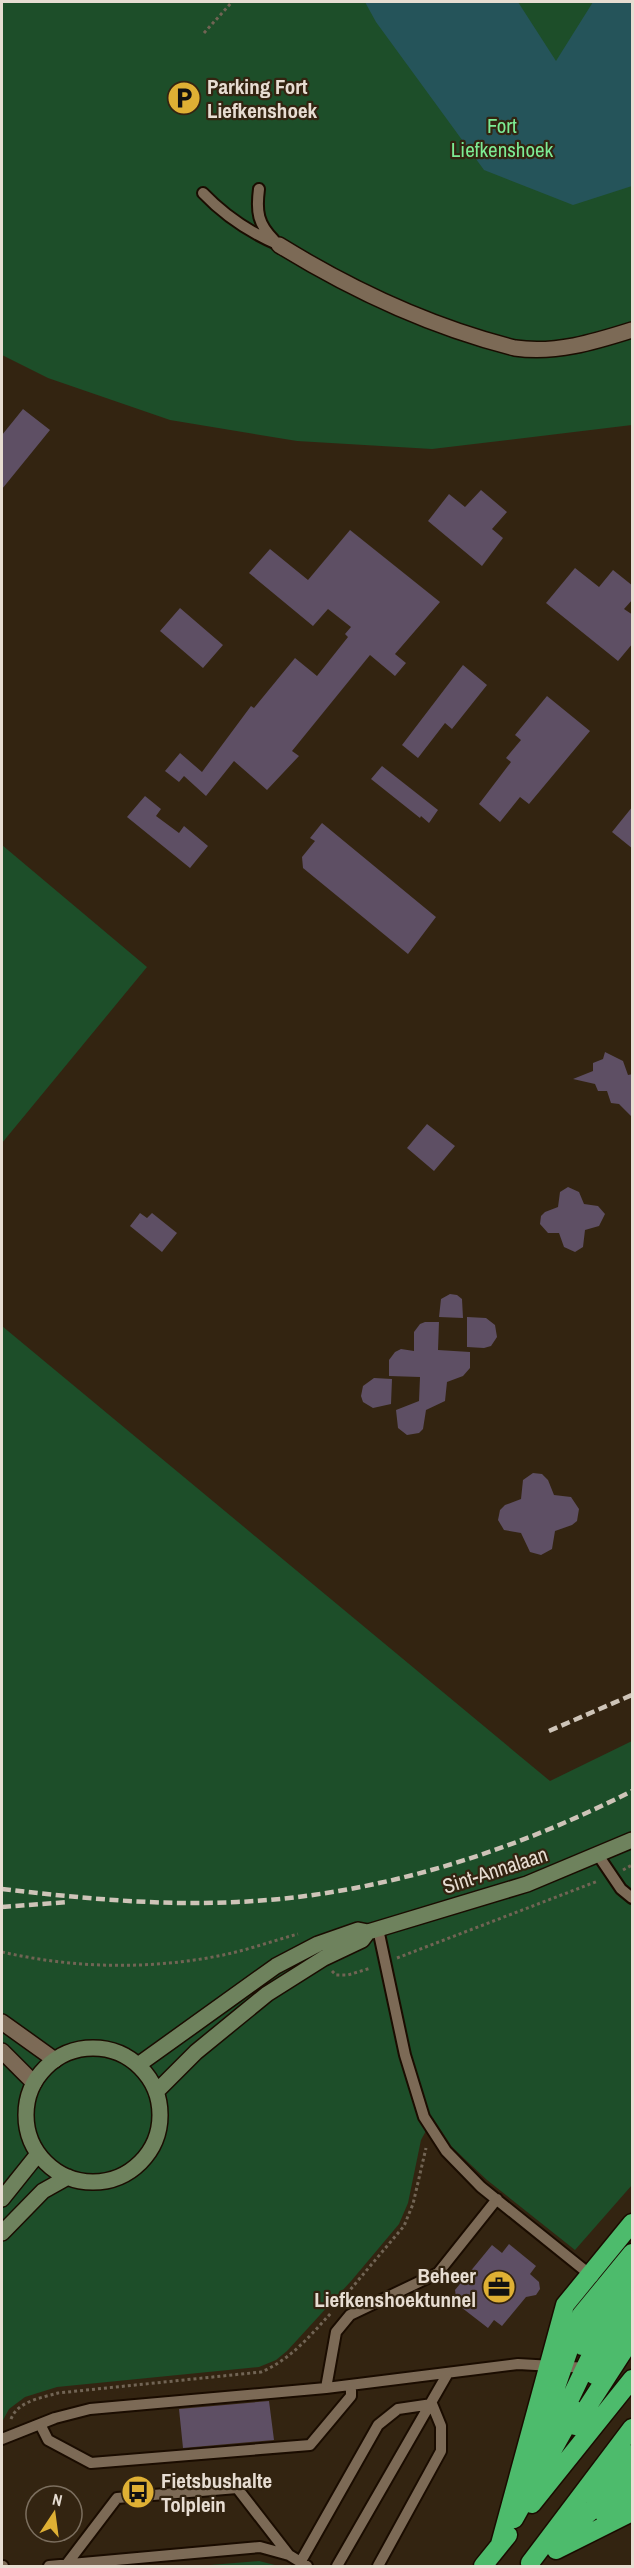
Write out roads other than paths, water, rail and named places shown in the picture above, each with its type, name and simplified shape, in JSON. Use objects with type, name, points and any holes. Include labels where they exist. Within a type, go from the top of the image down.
[{"type":"highway","points":[[600,2369],[566,2305],[633,2223]]},
{"type":"highway","points":[[624,2301],[633,2253]]},
{"type":"highway","points":[[500,2544],[600,2369],[602,2332],[624,2301],[633,2273]]},
{"type":"highway","points":[[500,2544],[600,2369],[581,2315],[624,2301]]},
{"type":"highway","points":[[500,2544],[600,2369],[633,2338]]},
{"type":"highway","points":[[483,2566],[500,2544],[633,2397]]},
{"type":"highway","points":[[528,2565],[633,2428]]},
{"type":"highway","points":[[528,2565],[633,2441]]},
{"type":"highway","points":[[528,2565],[633,2454]]},
{"type":"highway","points":[[528,2565],[633,2466]]},
{"type":"highway","points":[[528,2565],[633,2476]]},
{"type":"highway","points":[[528,2565],[633,2486]]},
{"type":"highway","points":[[528,2565],[633,2494]]},
{"type":"highway","points":[[528,2565],[633,2502]]},
{"type":"highway","points":[[528,2565],[633,2512]]},
{"type":"street","points":[[279,245],[322,271],[404,312],[514,348],[533,351],[563,349],[633,330]]},
{"type":"street","name":"Sint-Annalaan","points":[[156,2092],[196,2052],[267,1994],[321,1951],[358,1930],[373,1930],[527,1884],[633,1840]]},
{"type":"street","name":"Sint-Annalaan","points":[[138,2065],[276,1966],[321,1951]]},
{"type":"street","points":[[2,2022],[55,2060]]},
{"type":"street","points":[[97,2048],[119,2053],[138,2065],[156,2092],[160,2114],[157,2135],[147,2155],[131,2170],[111,2180],[89,2182],[68,2177],[51,2167],[38,2154],[30,2137],[26,2119],[27,2100],[34,2083],[55,2060],[75,2050],[97,2048]]},
{"type":"street","points":[[2,2051],[34,2083]]},
{"type":"street","points":[[2,2199],[38,2154]]},
{"type":"street","points":[[2,2233],[43,2191],[68,2177]]},
{"type":"lane","points":[[259,189],[258,219],[264,230],[279,245]]},
{"type":"lane","points":[[203,193],[217,208],[261,237],[279,245]]},
{"type":"lane","points":[[598,1855],[621,1889],[632,1898]]},
{"type":"lane","points":[[373,1930],[385,1963],[405,2055],[424,2117],[446,2151],[481,2187],[624,2301]]},
{"type":"lane","points":[[326,2388],[336,2332],[351,2315],[438,2273],[496,2199]]},
{"type":"lane","points":[[6,2437],[90,2409],[326,2388],[519,2364],[600,2369]]},
{"type":"lane","points":[[338,2566],[448,2373]]},
{"type":"lane","points":[[40,2424],[48,2440],[91,2463],[310,2445],[351,2396],[351,2385]]},
{"type":"lane","points":[[66,2565],[117,2498],[237,2488],[290,2554],[304,2564],[378,2425],[398,2409],[432,2404]]},
{"type":"lane","points":[[378,2566],[441,2451],[441,2427],[432,2404]]},
{"type":"lane","points":[[49,2566],[260,2547],[290,2554]]},
{"type":"water","points":[[365,2],[518,2],[556,61],[593,2],[632,2],[632,186],[573,205],[484,170],[376,22]]},
{"type":"railway","points":[[549,1731],[632,1695]]},
{"type":"railway","points":[[2,1889],[90,1898],[178,1903],[237,1902],[339,1891],[390,1881],[490,1852],[538,1834],[632,1791]]},
{"type":"railway","points":[[2,1907],[69,1902]]},
{"type":"place","name":"Parking Fort Liefkenshoek","points":[[184,98]]},
{"type":"place","name":"Beheer Liefkenshoektunnel","points":[[499,2287]]},
{"type":"place","name":"Fietsbushalte Tolplein","points":[[138,2492]]},
{"type":"park label","name":"Fort Liefkenshoek","points":[[502,137]]}]
